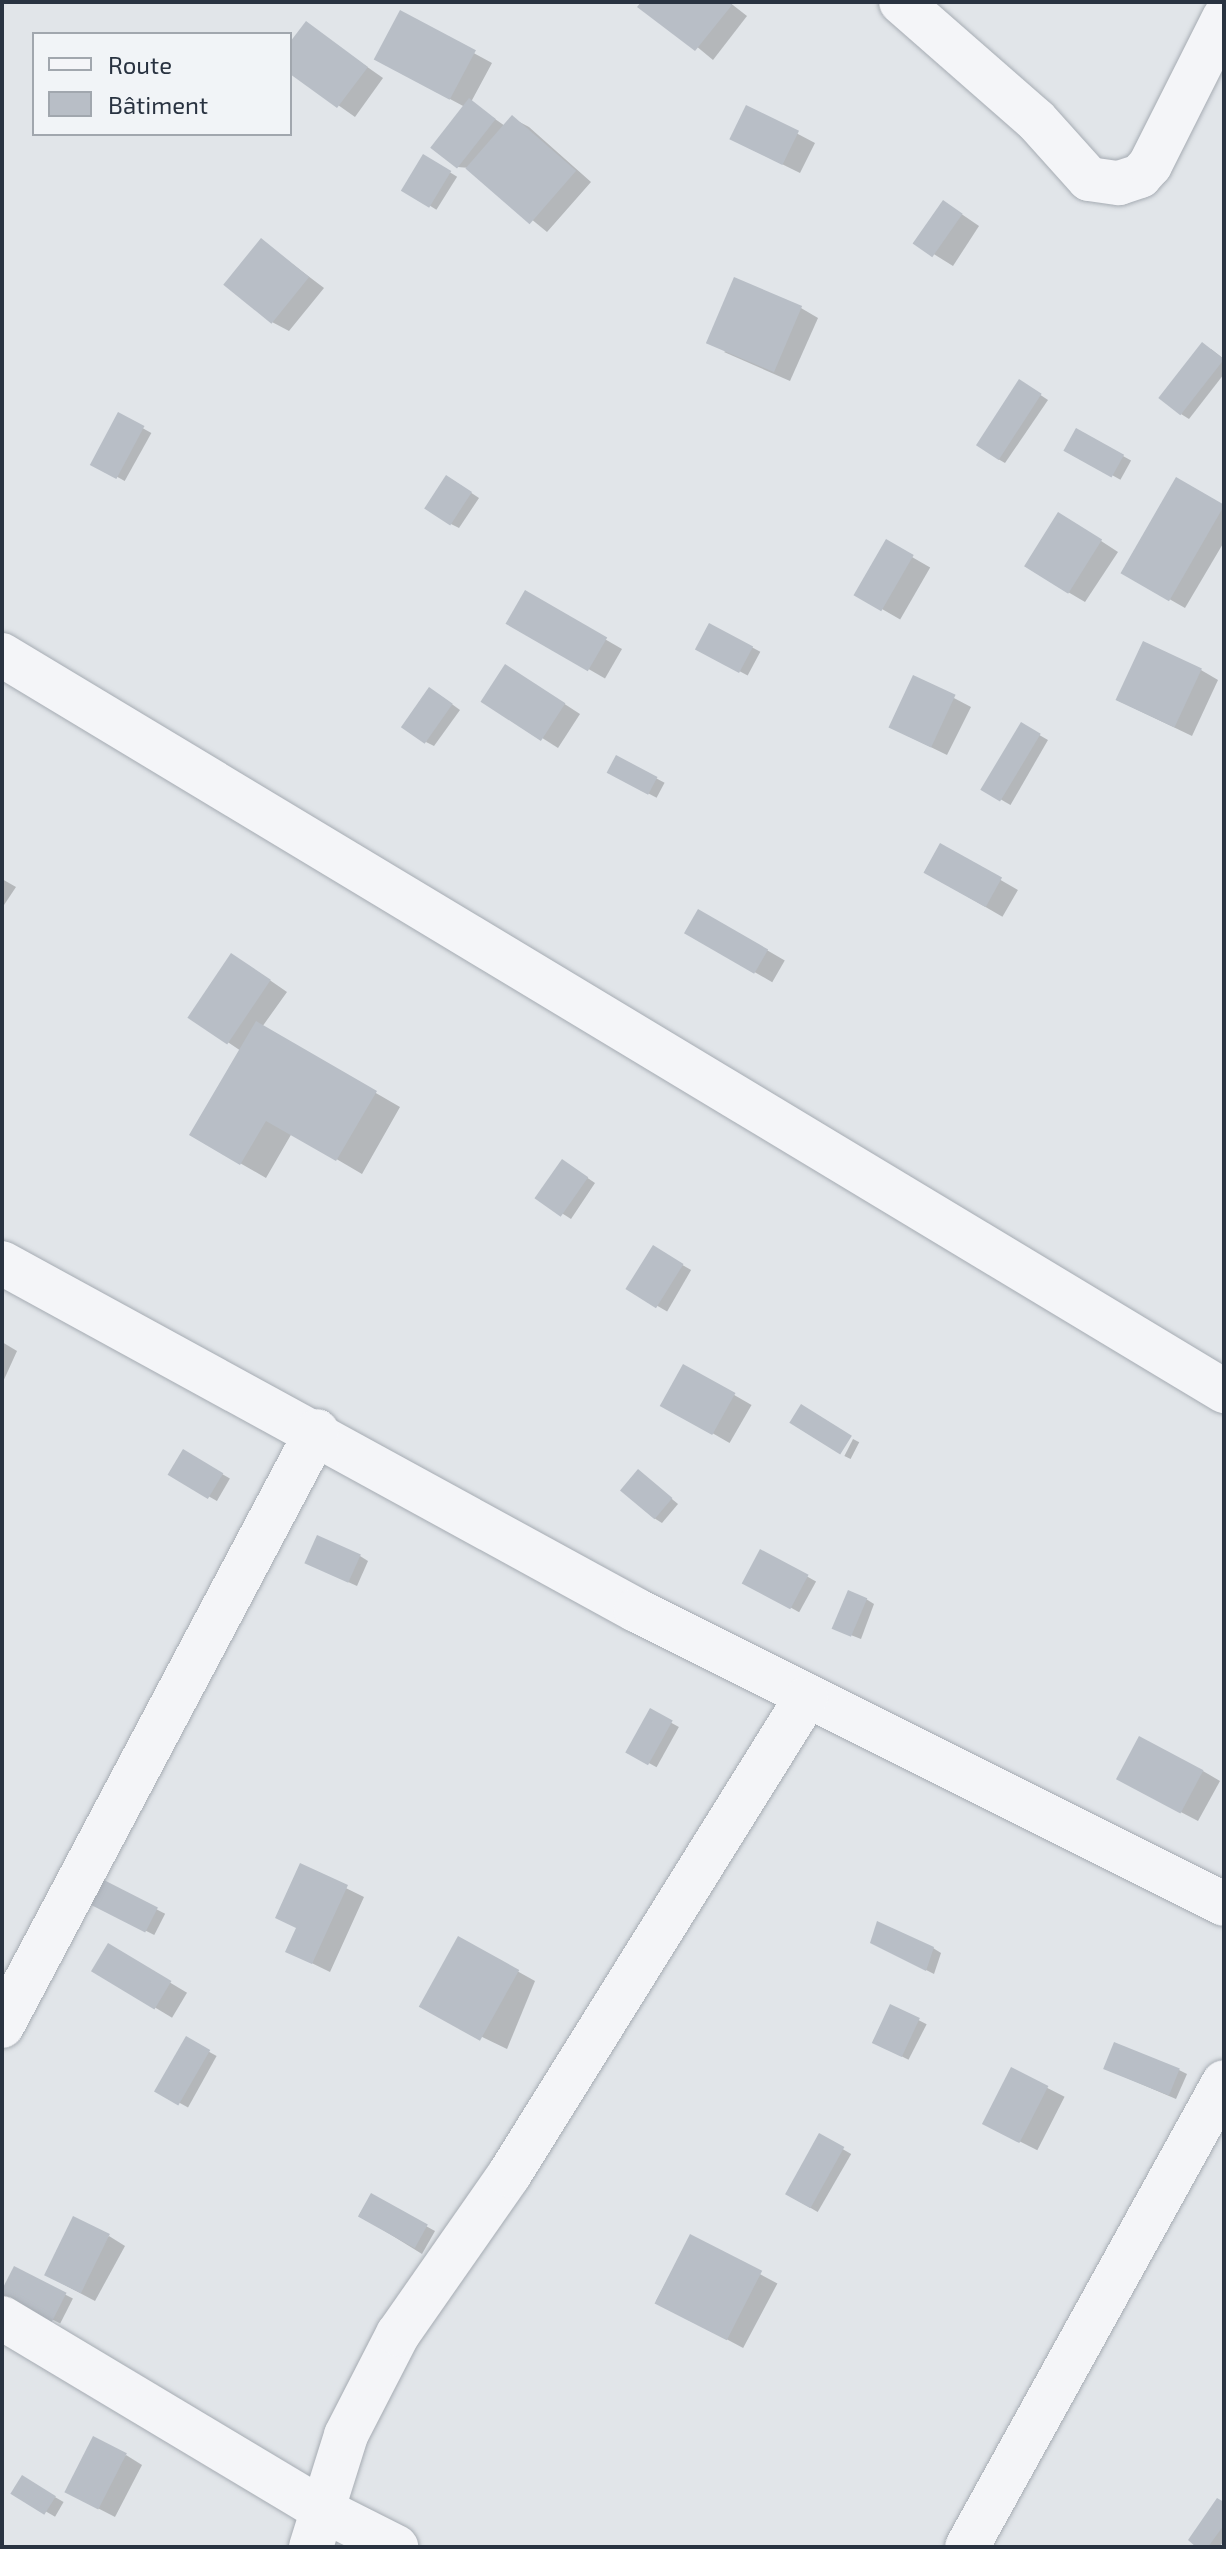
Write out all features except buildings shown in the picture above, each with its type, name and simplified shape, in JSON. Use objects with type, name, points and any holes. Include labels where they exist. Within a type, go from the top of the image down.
[{"type":"street","points":[[901,2],[1036,120],[1089,179],[1119,183],[1140,176],[1150,165],[1224,18]]},
{"type":"street","points":[[2,655],[1224,1391]]},
{"type":"street","points":[[2,1263],[317,1431],[636,1610],[806,1698],[1224,1904]]},
{"type":"street","points":[[2,2026],[317,1431]]},
{"type":"street","points":[[318,2529],[346,2435],[398,2334],[509,2175],[806,1698]]},
{"type":"street","points":[[967,2547],[1224,2082]]},
{"type":"street","points":[[2,2318],[318,2529],[396,2547]]}]
